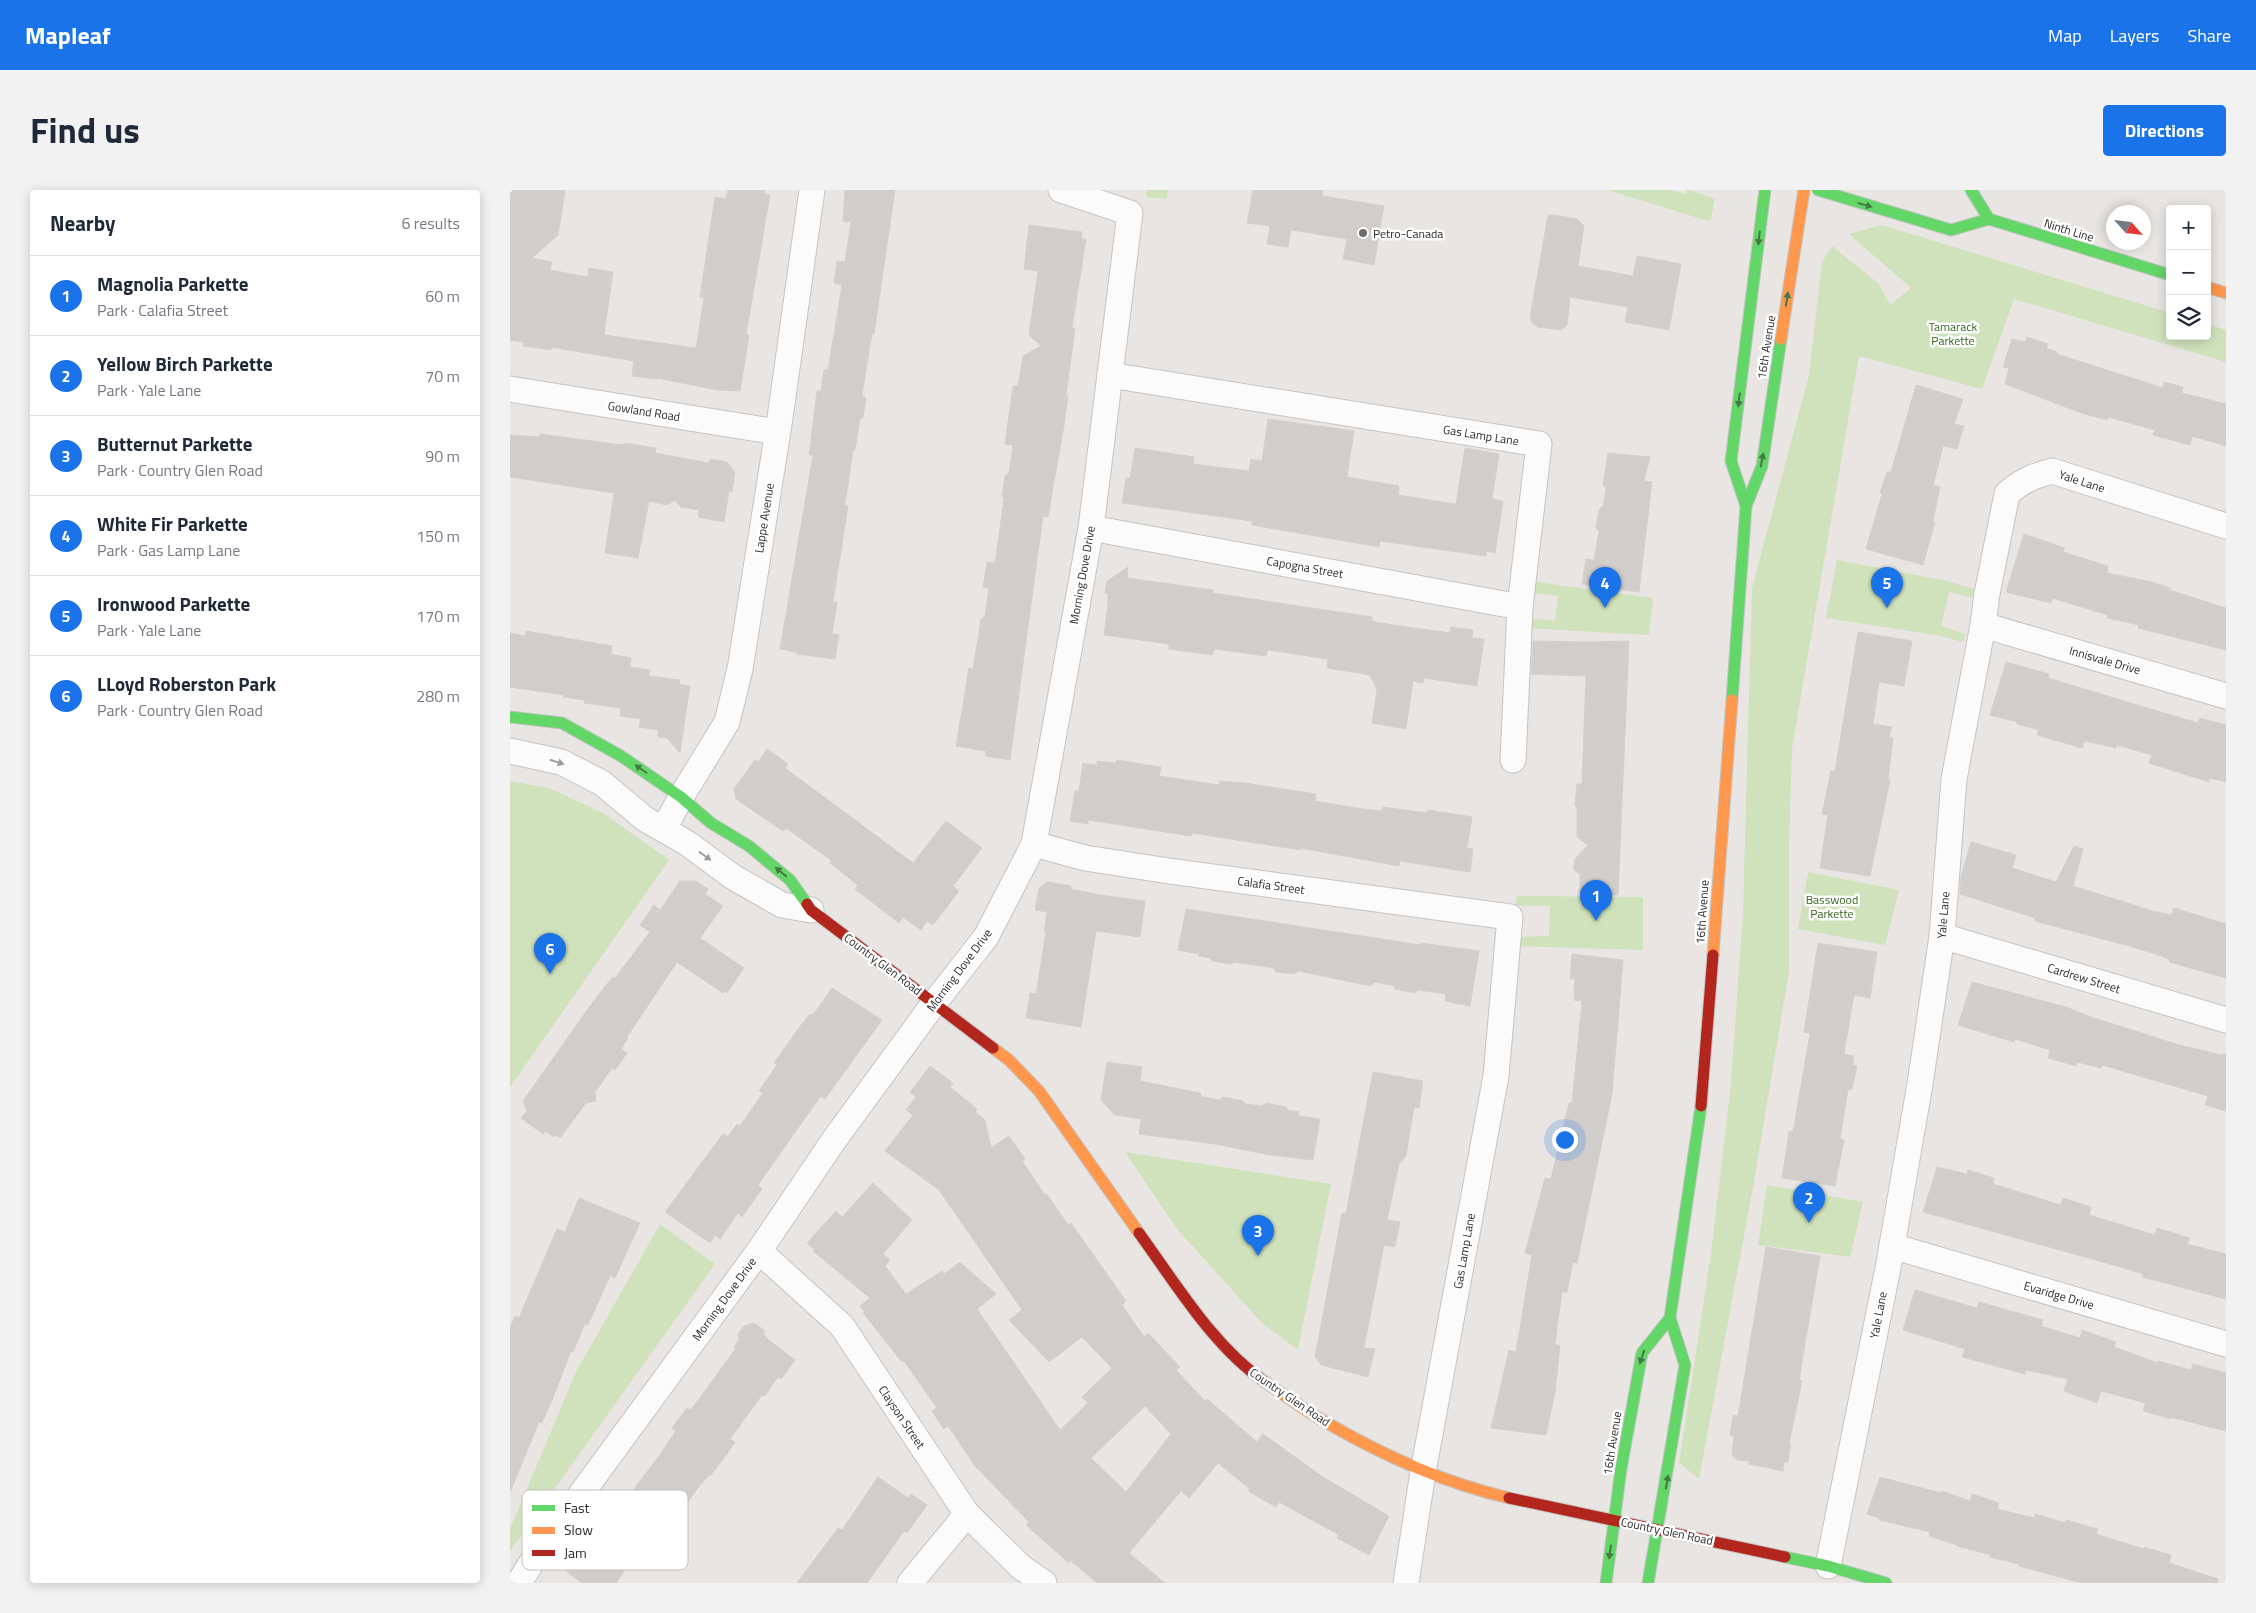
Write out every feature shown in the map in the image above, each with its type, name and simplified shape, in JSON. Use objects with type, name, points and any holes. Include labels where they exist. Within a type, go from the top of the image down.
[{"type":"main road","name":"16th Avenue","points":[[1746,506],[1731,461],[1765,190]]},
{"type":"main road","name":"16th Avenue","points":[[1648,1583],[1685,1364],[1670,1318],[1702,1096],[1746,506],[1762,466],[1804,190]]},
{"type":"main road","points":[[1818,190],[1951,230],[1989,220],[1971,190]]},
{"type":"main road","name":"Ninth Line","points":[[1989,220],[2166,274]]},
{"type":"main road","points":[[2211,288],[2226,293]]},
{"type":"main road","name":"Country Glen Road","points":[[510,717],[562,723],[621,756],[681,797],[711,823],[749,846],[790,880],[811,910],[935,1002],[1009,1060],[1038,1091],[1201,1320],[1251,1372],[1328,1424],[1423,1472],[1469,1488],[1507,1498],[1828,1566],[1881,1582]]},
{"type":"main road","name":"16th Avenue","points":[[1606,1583],[1642,1353],[1670,1318]]},
{"type":"street","name":"Lappe Avenue","points":[[664,829],[681,797],[727,722],[742,660],[812,190]]},
{"type":"street","name":"Morning Dove Drive","points":[[584,1490],[759,1251],[834,1140],[935,1002],[986,937],[1034,844],[1091,528],[1130,213],[1061,190]]},
{"type":"street","name":"Gas Lamp Lane","points":[[1110,375],[1539,444],[1520,607],[1514,760]]},
{"type":"street","name":"Gowland Road","points":[[510,389],[777,432]]},
{"type":"street","name":"Yale Lane","points":[[1828,1566],[1892,1246],[1920,1084],[1942,936],[1954,779],[1983,625],[1986,594],[2007,494],[2019,483],[2052,471],[2226,526]]},
{"type":"street","name":"Capogna Street","points":[[1091,528],[1520,607]]},
{"type":"street","name":"Innisvale Drive","points":[[1983,625],[2226,696]]},
{"type":"street","name":"Country Glen Road","points":[[510,751],[561,762],[602,783],[645,819],[664,829],[733,877],[782,905],[811,910]]},
{"type":"street","name":"Calafia Street","points":[[1034,844],[1085,858],[1510,918]]},
{"type":"street","name":"Gas Lamp Lane","points":[[1406,1583],[1423,1472],[1496,1076],[1510,918]]},
{"type":"street","name":"Cardrew Street","points":[[1942,936],[2226,1020]]},
{"type":"street","name":"Evaridge Drive","points":[[1892,1246],[2226,1344]]},
{"type":"street","name":"Clayson Street","points":[[759,1251],[842,1326],[967,1514],[1021,1567],[1044,1583]]},
{"type":"street","points":[[910,1583],[967,1514]]},
{"type":"street","name":"Morning Dove Drive","points":[[519,1583],[527,1570]]},
{"type":"green space","points":[[1147,190],[1168,190],[1167,199],[1146,197]]},
{"type":"green space","points":[[1607,190],[1671,190],[1686,194],[1687,190],[1690,190],[1715,199],[1711,219],[1708,221]]},
{"type":"green space","name":"Tamarack Parkette","points":[[1882,225],[2166,312],[2166,340],[2211,340],[2211,325],[2226,330],[2226,362],[2014,299],[1982,389],[1859,356],[1792,749],[1789,844],[1789,971],[1753,1187],[1699,1479],[1679,1463],[1711,1254],[1731,1083],[1743,912],[1752,588],[1809,375],[1822,262],[1832,246],[1879,284],[1890,305],[1911,288],[1849,234]]},
{"type":"green space","points":[[1837,560],[1947,581],[1974,589],[1972,598],[1949,592],[1941,626],[1966,634],[1963,642],[1941,636],[1826,618]]},
{"type":"green space","points":[[1530,581],[1653,598],[1649,635],[1524,628],[1524,618],[1555,621],[1558,596],[1529,592]]},
{"type":"green space","points":[[510,781],[549,788],[603,813],[669,860],[510,1087]]},
{"type":"green space","name":"Basswood Parkette","points":[[1808,872],[1899,890],[1885,945],[1798,929]]},
{"type":"green space","points":[[1517,896],[1643,897],[1643,950],[1515,946],[1515,937],[1549,936],[1550,906],[1516,905]]},
{"type":"green space","points":[[1125,1152],[1331,1184],[1298,1350],[1262,1323],[1177,1229]]},
{"type":"green space","points":[[1767,1185],[1863,1202],[1850,1257],[1758,1245]]},
{"type":"green space","points":[[660,1224],[715,1264],[554,1490],[526,1490],[576,1372]]},
{"type":"green space","points":[[522,1500],[522,1534],[510,1551],[510,1529]]},
{"type":"building","points":[[510,190],[565,190],[558,235],[532,258],[552,262],[550,270],[588,277],[589,268],[613,272],[604,335],[696,348],[704,298],[700,297],[715,197],[726,199],[728,190],[765,190],[764,194],[770,195],[746,335],[749,335],[740,391],[717,390],[657,378],[632,376],[634,361],[551,347],[551,350],[523,346],[524,342],[510,340]]},
{"type":"building","points":[[845,190],[895,190],[874,334],[872,334],[862,395],[866,398],[863,417],[860,419],[855,450],[853,450],[845,505],[848,506],[833,602],[837,602],[832,634],[839,635],[835,659],[797,654],[797,652],[780,649],[813,455],[809,455],[817,391],[821,391],[824,370],[828,370],[842,285],[834,283],[837,261],[845,262],[851,222],[843,221]]},
{"type":"building","points":[[1253,190],[1323,190],[1322,196],[1384,206],[1374,265],[1343,259],[1347,239],[1291,230],[1288,247],[1267,244],[1270,226],[1247,223]]},
{"type":"building","points":[[1549,215],[1577,219],[1584,226],[1578,266],[1633,276],[1637,256],[1681,264],[1669,330],[1625,322],[1628,307],[1570,297],[1567,325],[1561,330],[1538,327],[1532,323],[1530,317]]},
{"type":"building","points":[[1029,225],[1082,232],[1081,239],[1086,239],[1072,328],[1075,328],[1064,425],[1048,517],[1043,516],[1010,760],[985,756],[986,751],[956,746],[969,668],[973,669],[981,619],[985,616],[989,588],[983,587],[987,562],[995,563],[1004,499],[1002,495],[1005,476],[1009,473],[1013,445],[1005,444],[1013,386],[1018,386],[1023,356],[1041,346],[1029,335],[1038,271],[1024,269]]},
{"type":"building","points":[[2027,337],[2048,344],[2046,348],[2057,352],[2057,354],[2163,388],[2164,382],[2183,387],[2182,393],[2226,404],[2226,446],[2192,436],[2190,445],[2153,435],[2155,430],[2108,417],[2107,420],[2081,413],[2005,384],[2009,368],[2003,367],[2012,339],[2025,342]]},
{"type":"building","points":[[1916,385],[1963,399],[1954,424],[1964,426],[1957,449],[1943,446],[1933,485],[1940,487],[1933,521],[1935,522],[1923,565],[1866,549],[1882,494],[1880,492],[1887,472],[1891,472]]},
{"type":"building","points":[[1268,419],[1354,431],[1347,477],[1399,486],[1398,495],[1456,504],[1465,448],[1499,454],[1492,499],[1503,501],[1495,553],[1486,551],[1486,556],[1380,541],[1379,547],[1252,525],[1252,521],[1122,503],[1126,478],[1130,478],[1135,448],[1194,457],[1193,464],[1249,471],[1251,459],[1262,461]]},
{"type":"building","points":[[540,434],[623,445],[625,443],[656,448],[655,453],[709,463],[710,459],[727,462],[735,472],[732,492],[729,491],[724,522],[698,517],[699,510],[681,507],[675,500],[667,505],[649,501],[638,558],[605,553],[614,493],[510,477],[510,435],[540,437]]},
{"type":"building","points":[[1608,453],[1650,457],[1644,481],[1652,482],[1639,592],[1582,584],[1586,559],[1594,560],[1599,531],[1596,528],[1599,510],[1603,506],[1606,489],[1603,485]]},
{"type":"building","points":[[2024,534],[2065,548],[2063,552],[2108,566],[2107,573],[2152,582],[2170,588],[2169,590],[2226,608],[2226,650],[2138,628],[2139,625],[2107,618],[2108,615],[2052,598],[2051,603],[2006,592]]},
{"type":"building","points":[[1128,567],[1127,578],[1213,590],[1213,593],[1372,617],[1372,621],[1380,623],[1450,633],[1451,627],[1473,630],[1472,638],[1484,639],[1477,686],[1424,678],[1423,683],[1413,681],[1406,729],[1372,723],[1377,689],[1370,675],[1327,668],[1328,659],[1268,650],[1266,656],[1215,649],[1212,655],[1169,649],[1169,644],[1104,635],[1108,603],[1108,594],[1105,593],[1107,581]]},
{"type":"building","points":[[526,631],[612,646],[611,654],[631,658],[630,667],[650,670],[649,676],[680,680],[679,684],[690,686],[680,753],[667,738],[658,737],[658,730],[639,727],[641,719],[620,716],[621,708],[584,703],[585,700],[563,697],[564,695],[510,687],[510,633],[525,636]]},
{"type":"building","points":[[1858,632],[1912,641],[1904,686],[1879,682],[1873,724],[1892,727],[1889,737],[1893,738],[1888,780],[1890,780],[1870,876],[1820,868],[1828,815],[1822,814],[1831,771],[1835,771]]},
{"type":"building","points":[[1533,641],[1629,641],[1618,895],[1580,894],[1580,874],[1574,870],[1575,859],[1588,845],[1577,837],[1577,806],[1575,806],[1577,784],[1582,784],[1586,676],[1531,674]]},
{"type":"building","points":[[2006,662],[2049,674],[2048,678],[2198,723],[2200,718],[2226,725],[2226,782],[2210,778],[2209,782],[2149,763],[2152,755],[2117,745],[2116,748],[2085,741],[2082,748],[2037,735],[2039,730],[1990,715]]},
{"type":"building","points":[[767,749],[788,764],[785,768],[913,863],[946,821],[982,848],[953,886],[959,891],[933,925],[927,921],[921,930],[903,917],[899,923],[855,889],[858,885],[830,863],[832,861],[786,828],[783,831],[736,799],[734,789],[755,760],[758,762]]},
{"type":"building","points":[[1117,760],[1161,767],[1159,776],[1219,785],[1220,781],[1245,783],[1316,794],[1315,801],[1363,809],[1382,811],[1383,807],[1427,813],[1428,810],[1472,817],[1467,848],[1473,849],[1470,872],[1400,861],[1399,866],[1300,848],[1300,850],[1192,833],[1191,836],[1088,820],[1088,824],[1070,821],[1075,791],[1079,791],[1083,763],[1097,765],[1097,761],[1116,763]]},
{"type":"building","points":[[1971,842],[2016,855],[2012,868],[2056,882],[2074,846],[2083,849],[2073,886],[2153,911],[2171,915],[2174,908],[2226,924],[2226,978],[2169,962],[2170,960],[2159,955],[2129,946],[2035,921],[2035,918],[1960,894],[1961,877]]},
{"type":"building","points":[[680,881],[696,881],[708,889],[705,894],[723,906],[700,938],[744,968],[727,993],[724,991],[723,993],[677,962],[627,1037],[621,1049],[627,1053],[615,1070],[612,1068],[595,1092],[596,1101],[586,1103],[560,1138],[556,1135],[554,1137],[545,1131],[543,1134],[521,1118],[527,1111],[523,1101],[587,1010],[613,977],[615,978],[650,932],[640,925],[654,905],[660,910]]},
{"type":"building","points":[[1048,882],[1071,886],[1071,889],[1100,895],[1145,901],[1140,937],[1096,931],[1081,1027],[1026,1018],[1030,993],[1036,994],[1046,932],[1044,932],[1047,912],[1035,910],[1039,888]]},
{"type":"building","points":[[1186,909],[1421,945],[1421,943],[1479,951],[1470,1006],[1445,1001],[1446,994],[1418,990],[1415,993],[1375,982],[1371,986],[1298,971],[1294,974],[1276,972],[1274,968],[1212,961],[1210,958],[1199,956],[1200,954],[1178,950]]},
{"type":"building","points":[[1818,943],[1877,952],[1870,998],[1854,995],[1844,1054],[1854,1056],[1853,1065],[1857,1066],[1852,1089],[1848,1090],[1840,1139],[1844,1140],[1835,1186],[1782,1178],[1789,1131],[1793,1132],[1810,1033],[1804,1032]]},
{"type":"building","points":[[1572,954],[1623,960],[1612,1094],[1577,1263],[1573,1262],[1567,1292],[1562,1292],[1555,1344],[1560,1346],[1555,1392],[1546,1435],[1491,1428],[1509,1350],[1516,1352],[1532,1255],[1525,1253],[1545,1178],[1551,1179],[1569,1103],[1572,1103],[1582,1001],[1574,1000],[1575,979],[1570,979]]},
{"type":"building","points":[[1972,982],[2066,1007],[2091,1017],[2176,1044],[2221,1055],[2226,1054],[2226,1111],[2205,1105],[2208,1096],[2102,1065],[2101,1068],[2077,1062],[2076,1066],[2048,1058],[2050,1050],[2015,1039],[2014,1042],[1958,1025]]},
{"type":"building","points":[[832,988],[882,1020],[825,1099],[821,1096],[803,1121],[758,1185],[762,1189],[742,1217],[738,1213],[720,1239],[715,1235],[710,1243],[665,1212],[723,1134],[728,1137],[737,1124],[740,1126],[763,1093],[759,1091],[777,1065],[774,1063],[801,1025],[810,1014],[813,1015]]},
{"type":"building","points":[[1107,1062],[1142,1067],[1140,1081],[1200,1093],[1202,1097],[1220,1100],[1223,1097],[1243,1101],[1245,1104],[1262,1106],[1266,1103],[1286,1107],[1287,1110],[1299,1112],[1298,1116],[1320,1119],[1313,1160],[1139,1134],[1141,1119],[1115,1115],[1101,1100]]},
{"type":"building","points":[[930,1066],[953,1083],[950,1087],[977,1109],[975,1112],[985,1120],[991,1148],[1009,1136],[1025,1159],[1022,1161],[1045,1195],[1047,1194],[1068,1225],[1071,1223],[1126,1301],[1122,1305],[1144,1337],[1148,1333],[1180,1367],[1176,1370],[1205,1401],[1207,1399],[1257,1442],[1263,1434],[1323,1477],[1389,1516],[1369,1555],[1337,1538],[1339,1535],[1279,1502],[1276,1507],[1248,1491],[1250,1489],[1218,1463],[1189,1498],[1181,1491],[1129,1553],[1165,1583],[1097,1583],[1070,1560],[1069,1563],[1026,1525],[1029,1522],[975,1466],[948,1426],[944,1429],[932,1411],[937,1408],[904,1361],[902,1362],[863,1313],[865,1312],[860,1306],[870,1298],[813,1251],[815,1250],[807,1243],[836,1211],[842,1217],[873,1183],[912,1220],[883,1254],[890,1260],[885,1266],[906,1294],[942,1271],[944,1274],[960,1262],[996,1294],[977,1309],[1060,1430],[1088,1403],[1082,1397],[1112,1368],[1082,1337],[1049,1362],[1009,1320],[1022,1310],[939,1190],[885,1151],[913,1115],[906,1110],[916,1097],[910,1092]],"holes":[[[1145,1406],[1171,1434],[1126,1492],[1091,1458]]]},
{"type":"building","points":[[1373,1072],[1423,1081],[1419,1108],[1414,1107],[1406,1156],[1399,1164],[1387,1220],[1400,1222],[1395,1247],[1384,1245],[1364,1348],[1375,1349],[1368,1377],[1321,1365],[1315,1357],[1342,1213],[1346,1213]]},
{"type":"building","points":[[1937,1167],[1967,1174],[1968,1170],[1994,1178],[1993,1184],[2061,1205],[2063,1198],[2091,1207],[2089,1215],[2155,1235],[2157,1228],[2190,1238],[2187,1244],[2226,1254],[2226,1299],[2142,1277],[2143,1274],[2124,1268],[1923,1212]]},
{"type":"building","points":[[579,1198],[640,1223],[615,1278],[610,1276],[588,1325],[585,1324],[573,1352],[571,1351],[552,1400],[542,1423],[539,1422],[510,1492],[510,1328],[515,1316],[519,1318],[557,1229],[565,1232]]},
{"type":"building","points":[[1766,1247],[1820,1256],[1799,1380],[1802,1381],[1789,1444],[1791,1444],[1788,1462],[1784,1462],[1783,1471],[1749,1464],[1749,1461],[1737,1460],[1732,1454],[1734,1436],[1730,1436],[1733,1415],[1738,1416]]},
{"type":"building","points":[[1915,1290],[1977,1308],[1979,1302],[2043,1320],[2041,1326],[2080,1338],[2082,1330],[2116,1342],[2114,1347],[2158,1363],[2158,1361],[2191,1370],[2193,1364],[2226,1373],[2226,1431],[2143,1411],[2146,1403],[2101,1391],[2097,1403],[2064,1391],[2068,1379],[2026,1370],[2025,1374],[1962,1357],[1965,1349],[1903,1330]]},
{"type":"building","points":[[754,1323],[764,1330],[764,1335],[770,1341],[795,1360],[782,1378],[777,1378],[765,1396],[762,1395],[730,1439],[735,1442],[727,1454],[688,1502],[688,1490],[633,1490],[676,1431],[672,1428],[687,1408],[691,1410],[736,1348],[734,1347],[739,1339],[738,1334],[744,1326]]},
{"type":"building","points":[[878,1477],[908,1498],[911,1494],[927,1505],[907,1533],[904,1531],[867,1583],[797,1583],[838,1528],[842,1530]]},
{"type":"building","points":[[1880,1477],[1941,1493],[1942,1491],[1970,1501],[1972,1494],[1999,1503],[1997,1509],[2034,1518],[2035,1514],[2066,1523],[2066,1520],[2098,1529],[2096,1534],[2144,1549],[2144,1547],[2171,1555],[2169,1563],[2218,1579],[2217,1583],[2081,1583],[1990,1557],[1991,1555],[1929,1536],[1930,1532],[1879,1520],[1880,1518],[1867,1514]]},
{"type":"building","points":[[625,1570],[616,1583],[582,1583],[566,1571]]},
{"type":"traffic: fast","points":[[1746,506],[1731,461],[1765,190]]},
{"type":"traffic: fast","points":[[1818,190],[1951,230],[1989,219],[2166,274]]},
{"type":"traffic: fast","points":[[1971,190],[1989,219]]},
{"type":"traffic: fast","points":[[1732,700],[1746,506],[1762,466],[1781,339]]},
{"type":"traffic: fast","points":[[510,717],[562,723],[621,756],[681,797],[711,823],[749,846],[790,880],[807,904]]},
{"type":"traffic: fast","points":[[1648,1583],[1685,1365],[1670,1318],[1701,1106]]},
{"type":"traffic: fast","points":[[1606,1583],[1621,1469],[1642,1353],[1670,1318]]},
{"type":"traffic: fast","points":[[1785,1557],[1828,1566],[1886,1583]]},
{"type":"traffic: slow","points":[[1781,339],[1804,190]]},
{"type":"traffic: slow","points":[[2211,288],[2226,293]]},
{"type":"traffic: slow","points":[[1713,955],[1732,700]]},
{"type":"traffic: slow","points":[[993,1048],[1009,1060],[1039,1091],[1139,1233]]},
{"type":"traffic: slow","points":[[1265,1382],[1321,1419],[1394,1458],[1439,1477],[1509,1498]]},
{"type":"traffic: jam","points":[[807,904],[811,910],[993,1048]]},
{"type":"traffic: jam","points":[[1701,1106],[1713,955]]},
{"type":"traffic: jam","points":[[1139,1233],[1181,1293],[1212,1332],[1229,1351],[1265,1382]]},
{"type":"traffic: jam","points":[[1509,1498],[1785,1557]]},
{"type":"place","name":"Petro-Canada","points":[[1363,233]]},
{"type":"place","name":"White Fir Parkette","points":[[1605,608]]},
{"type":"place","name":"Ironwood Parkette","points":[[1887,608]]},
{"type":"place","name":"Magnolia Parkette","points":[[1596,921]]},
{"type":"place","name":"LLoyd Roberston Park","points":[[550,974]]},
{"type":"place","name":"Yellow Birch Parkette","points":[[1809,1223]]},
{"type":"place","name":"Butternut Parkette","points":[[1258,1256]]}]
